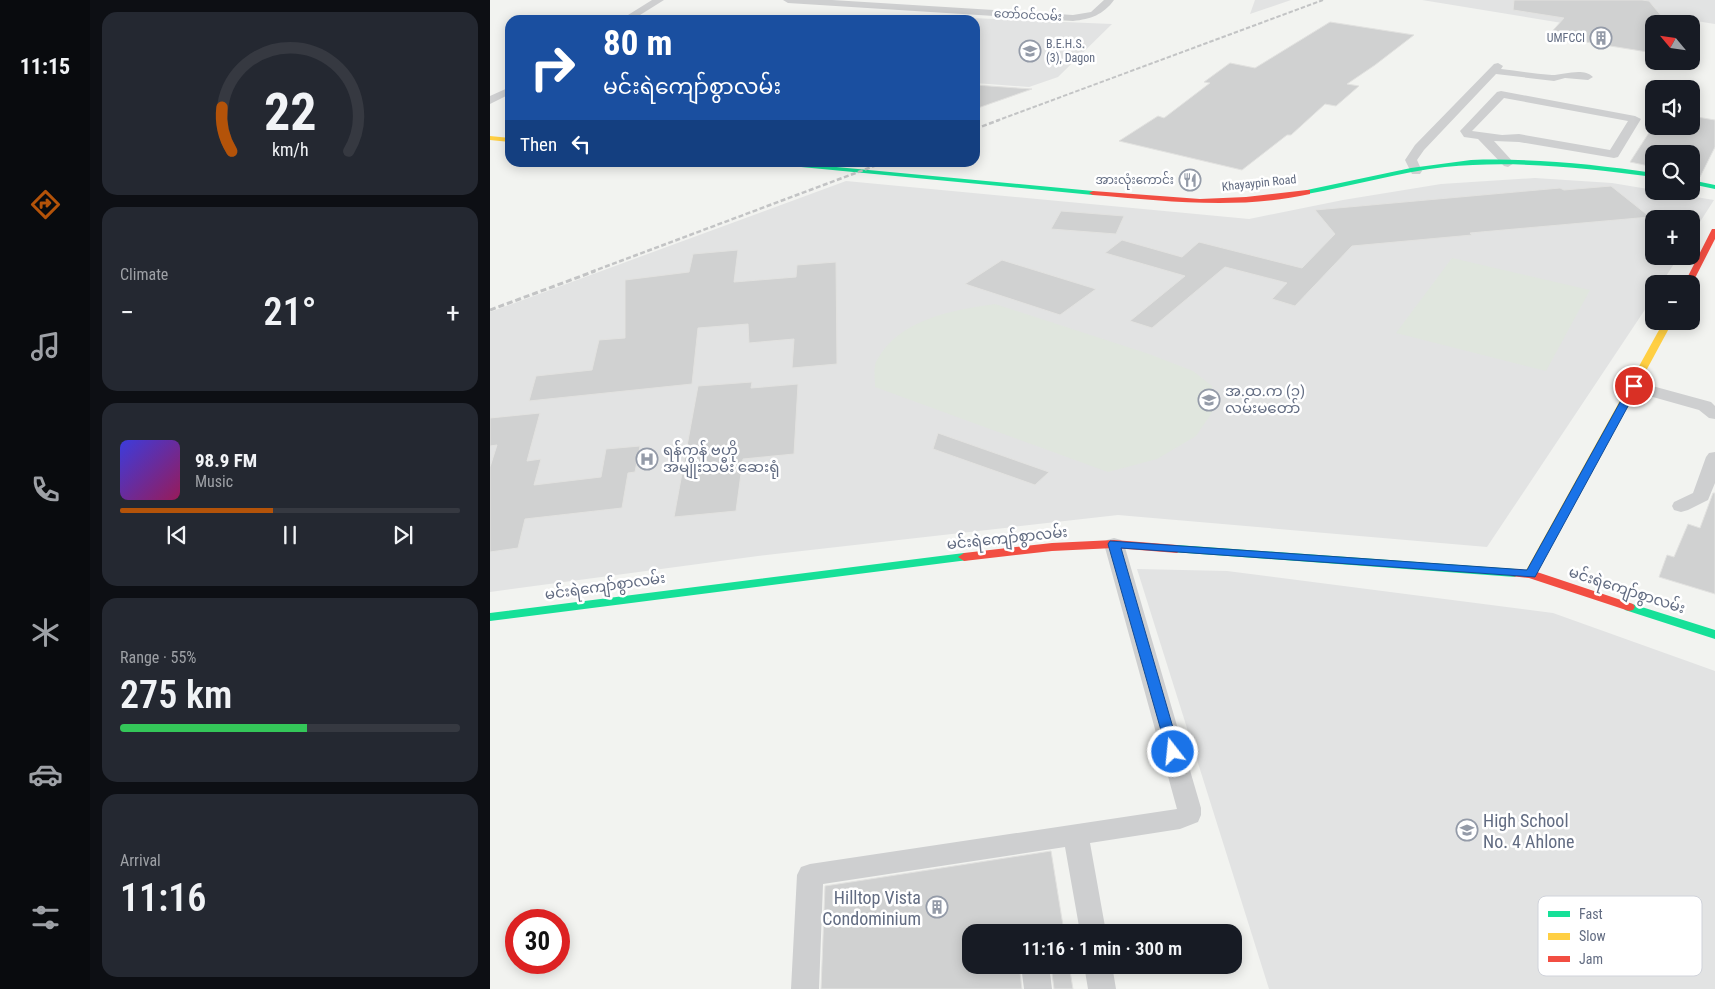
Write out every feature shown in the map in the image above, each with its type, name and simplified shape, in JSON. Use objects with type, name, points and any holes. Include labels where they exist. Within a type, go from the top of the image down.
[{"type":"main road","points":[[490,138],[505,140]]},
{"type":"main road","name":"Khayaypin Road","points":[[800,167],[1122,196],[1229,202],[1348,185],[1416,170],[1462,164],[1508,163],[1599,167],[1645,175]]},
{"type":"main road","points":[[1700,184],[1715,187]]},
{"type":"main road","points":[[1693,275],[1715,231]]},
{"type":"main road","points":[[1530,574],[1664,330]]},
{"type":"main road","name":"မင်းရဲကျော်စွာလမ်း","points":[[491,620],[638,596],[1052,547],[1114,544],[1530,574],[1715,635]]},
{"type":"street","points":[[634,15],[659,0]]},
{"type":"street","name":"တော်ဝင်လမ်း","points":[[788,0],[1073,18],[1088,17],[1100,12],[1109,0]]},
{"type":"street","points":[[908,15],[925,0]]},
{"type":"street","points":[[1416,170],[1411,160],[1419,148],[1496,68],[1547,86]]},
{"type":"street","points":[[1479,85],[1531,93],[1565,75],[1588,77]]},
{"type":"street","points":[[493,100],[505,93]]},
{"type":"street","points":[[1482,136],[1502,139],[1519,138],[1614,154],[1635,119],[1501,94],[1466,131],[1468,134],[1482,136],[1508,163]]},
{"type":"street","points":[[1634,386],[1705,406],[1715,414]]},
{"type":"street","points":[[1681,506],[1701,496],[1715,457]]},
{"type":"street","points":[[805,989],[810,875],[1076,836],[1180,819],[1189,815],[1189,808],[1114,544]]},
{"type":"street","points":[[1076,836],[1092,924]]},
{"type":"street","points":[[1036,974],[1038,989]]},
{"type":"street","points":[[1100,974],[1102,989]]},
{"type":"shaded area","points":[[1255,0],[1291,0],[1250,14]]},
{"type":"shaded area","points":[[1422,0],[1715,0],[1715,24],[1700,22],[1700,15],[1658,15],[1632,11],[1611,31]]},
{"type":"shaded area","name":"B.E.H.S. (3), Dagon","points":[[980,18],[1112,24],[1058,77],[1029,87],[980,83]]},
{"type":"shaded area","name":"အ.ထ.က (၁) လမ်းမတော်","points":[[1535,178],[1612,183],[1645,188],[1645,200],[1700,200],[1700,198],[1714,200],[1700,222],[1700,210],[1645,210],[1645,265],[1673,265],[1667,275],[1645,275],[1645,310],[1487,547],[1118,515],[758,556],[490,592],[490,312],[846,181],[1249,219],[1343,200],[1441,184]]},
{"type":"shaded area","points":[[1452,258],[1590,290],[1546,371],[1396,333]]},
{"type":"shaded area","points":[[995,304],[1149,354],[1193,371],[1212,386],[1213,411],[1196,436],[1157,459],[1108,472],[875,387],[877,360],[887,346],[899,335],[928,319]]},
{"type":"shaded area","name":"High School No. 4 Ahlone","points":[[1137,569],[1227,571],[1553,613],[1715,671],[1715,989],[1269,989]]},
{"type":"building","points":[[1514,0],[1642,0],[1649,1],[1661,15],[1645,15],[1645,52],[1548,36],[1564,18],[1513,10]]},
{"type":"building","points":[[1330,22],[1414,35],[1347,84],[1359,86],[1336,106],[1325,104],[1291,135],[1287,135],[1242,170],[1119,141],[1158,116],[1164,118],[1210,83],[1204,82],[1230,63],[1255,68]]},
{"type":"building","points":[[980,85],[1032,89],[980,107]]},
{"type":"building","points":[[1700,118],[1715,120],[1715,147],[1700,177],[1700,145],[1645,145],[1645,165],[1630,162],[1648,135],[1700,135]]},
{"type":"building","points":[[1611,186],[1645,213],[1645,217],[1352,246],[1295,306],[1272,299],[1287,283],[1225,267],[1152,328],[1130,321],[1185,276],[1105,253],[1122,240],[1182,257],[1199,242],[1302,268],[1335,234],[1315,210],[1560,188],[1564,190]]},
{"type":"building","points":[[1061,211],[1124,216],[1116,234],[1051,229]]},
{"type":"building","points":[[738,250],[734,282],[796,277],[797,265],[836,262],[837,364],[792,368],[794,339],[749,343],[748,324],[698,328],[692,384],[529,401],[536,376],[592,370],[599,340],[625,338],[625,280],[689,272],[693,254]]},
{"type":"building","points":[[1002,260],[1096,289],[1060,315],[965,284]]},
{"type":"building","points":[[752,382],[751,388],[798,384],[794,454],[743,459],[736,511],[674,517],[698,386]]},
{"type":"building","points":[[540,413],[527,461],[541,459],[534,485],[601,477],[606,449],[640,446],[635,472],[628,473],[622,508],[525,519],[518,548],[490,552],[490,467],[497,445],[490,446],[490,418]]},
{"type":"building","points":[[938,433],[1049,472],[1035,485],[933,449]]},
{"type":"building","points":[[1713,493],[1715,493],[1715,594],[1659,577],[1667,555],[1674,557],[1688,524],[1700,528]]},
{"type":"building","name":"Hilltop Vista Condominium","points":[[1051,851],[1063,924],[962,924],[962,974],[1020,974],[1022,989],[821,989],[825,886]]},
{"type":"building","points":[[1052,974],[1070,974],[1073,989],[1054,989]]},
{"type":"railway","points":[[996,121],[1323,0]]},
{"type":"railway","points":[[980,127],[999,120]]},
{"type":"railway","points":[[591,272],[872,167]]},
{"type":"railway","points":[[490,310],[595,271]]},
{"type":"traffic: fast","points":[[1307,192],[1411,170],[1471,163],[1550,163],[1645,174]]},
{"type":"traffic: fast","points":[[808,167],[1093,193]]},
{"type":"traffic: fast","points":[[1700,184],[1715,187]]},
{"type":"traffic: fast","points":[[1177,549],[1515,573]]},
{"type":"traffic: fast","points":[[490,617],[964,557]]},
{"type":"traffic: fast","points":[[1629,607],[1715,635]]},
{"type":"traffic: slow","points":[[490,138],[505,140]]},
{"type":"traffic: slow","points":[[1530,574],[1664,330]]},
{"type":"traffic: jam","points":[[1093,193],[1162,200],[1216,201],[1246,200],[1307,192]]},
{"type":"traffic: jam","points":[[1693,275],[1715,231]]},
{"type":"traffic: jam","points":[[964,557],[1052,547],[1114,544],[1177,549]]},
{"type":"traffic: jam","points":[[1515,573],[1530,574],[1629,607]]},
{"type":"place","name":"UMFCCI","points":[[1601,38]]},
{"type":"place","name":"B.E.H.S. (3), Dagon","points":[[1030,51]]},
{"type":"place","name":"အားလုံးကောင်း","points":[[1190,180]]},
{"type":"place","name":"အ.ထ.က (၁) လမ်းမတော်","points":[[1209,400]]},
{"type":"place","name":"ရန်ကုန် ဗဟို အမျိုးသမီး ဆေးရုံ","points":[[647,459]]},
{"type":"place","name":"High School No. 4 Ahlone","points":[[1467,830]]},
{"type":"place","name":"Hilltop Vista Condominium","points":[[937,907]]},
{"type":"route","points":[[1173,752],[1114,544],[1530,574],[1634,386]]}]
